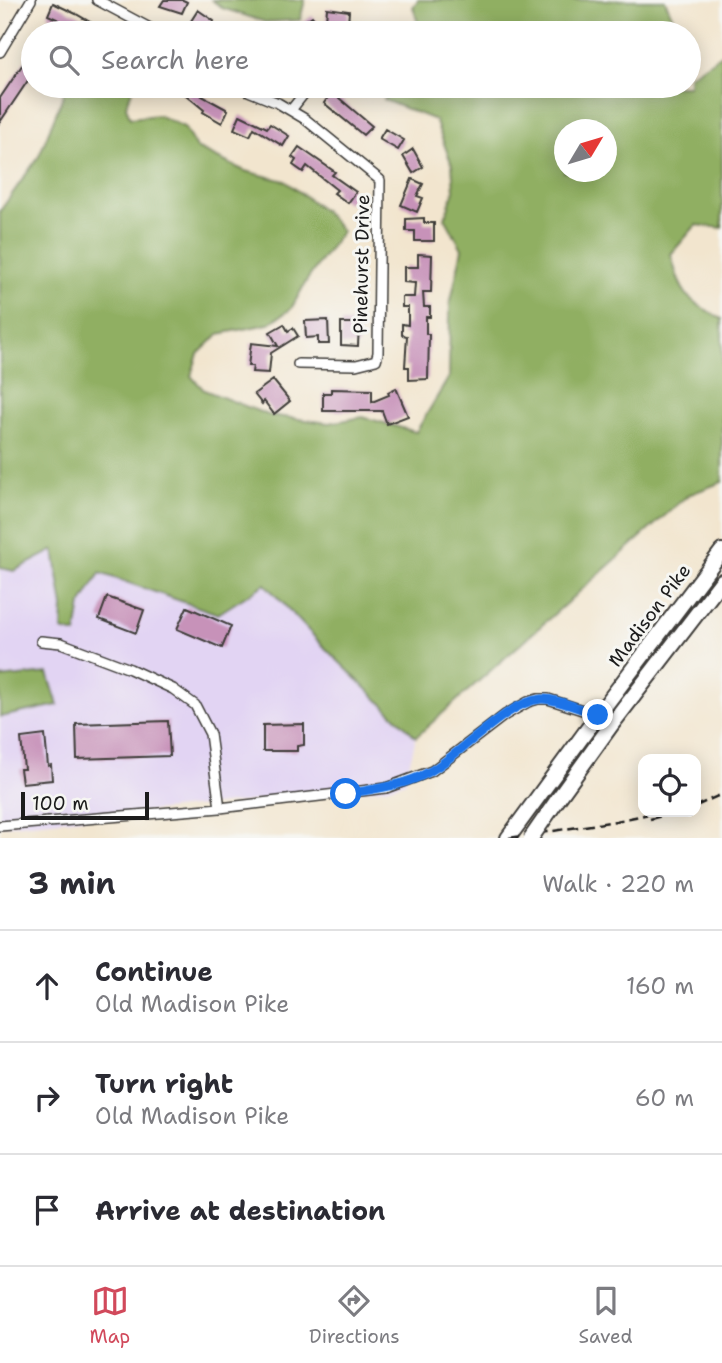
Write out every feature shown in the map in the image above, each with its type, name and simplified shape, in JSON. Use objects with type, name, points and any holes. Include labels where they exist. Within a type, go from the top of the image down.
[{"type":"main road","name":"Madison Pike","points":[[508,838],[722,551]]},
{"type":"main road","name":"Madison Pike","points":[[531,838],[612,724],[722,582]]},
{"type":"street","points":[[0,52],[31,0]]},
{"type":"street","points":[[97,0],[136,21]]},
{"type":"street","name":"Pinehurst Drive","points":[[264,98],[291,110],[380,180],[376,360],[356,365],[298,365]]},
{"type":"street","points":[[291,110],[300,98]]},
{"type":"street","points":[[41,641],[61,643],[130,669],[173,689],[195,705],[209,734],[220,808]]},
{"type":"street","points":[[0,826],[220,808],[346,794],[405,782],[432,771],[505,715],[538,699],[548,699],[598,715],[612,724]]},
{"type":"shaded area","points":[[54,550],[63,607],[62,631],[75,634],[81,605],[100,573],[218,614],[265,584],[322,645],[416,737],[405,782],[386,788],[0,826],[0,717],[58,705],[47,673],[0,678],[0,568],[14,571]]},
{"type":"green space","points":[[212,0],[305,0],[300,20],[262,21],[222,8]]},
{"type":"green space","points":[[418,0],[665,0],[674,21],[417,21],[413,7]]},
{"type":"green space","points":[[722,54],[722,228],[696,225],[671,254],[686,294],[722,319],[722,482],[688,495],[416,737],[322,645],[265,584],[218,614],[100,573],[81,605],[76,634],[62,630],[63,607],[54,550],[14,571],[0,568],[0,211],[39,156],[62,98],[129,98],[126,106],[130,118],[158,115],[184,127],[196,148],[245,171],[285,181],[325,212],[342,231],[307,280],[291,309],[268,324],[219,334],[198,354],[191,376],[204,390],[268,415],[329,423],[363,417],[416,432],[449,377],[450,305],[462,249],[445,218],[454,190],[452,165],[435,120],[384,100],[701,98],[701,68]]},
{"type":"green space","points":[[48,673],[58,705],[0,717],[0,678]]},
{"type":"building","points":[[164,0],[187,2],[182,13],[160,6]]},
{"type":"building","points":[[53,3],[88,21],[61,21],[48,15]]},
{"type":"building","points":[[327,8],[349,11],[348,21],[326,21]]},
{"type":"building","points":[[198,10],[214,21],[191,21]]},
{"type":"building","points":[[21,67],[21,91],[0,122],[0,98]]},
{"type":"building","points":[[190,98],[206,98],[228,110],[222,123],[203,112],[204,110]]},
{"type":"building","points":[[328,98],[339,98],[372,126],[363,135],[324,103]]},
{"type":"building","points":[[240,115],[267,128],[270,124],[289,136],[283,146],[254,128],[250,136],[234,129]]},
{"type":"building","points":[[385,129],[404,140],[398,150],[379,139]]},
{"type":"building","points":[[299,147],[335,172],[332,175],[356,192],[348,203],[334,193],[337,190],[307,166],[303,172],[293,165],[296,160],[292,157]]},
{"type":"building","points":[[413,149],[423,167],[413,173],[403,156]]},
{"type":"building","points":[[412,179],[423,184],[417,196],[423,198],[417,212],[401,205]]},
{"type":"building","points":[[424,218],[424,223],[434,223],[434,241],[415,241],[415,231],[406,231],[406,219]]},
{"type":"building","points":[[418,254],[432,255],[431,292],[423,292],[424,307],[430,307],[430,317],[426,317],[426,334],[429,334],[428,379],[409,380],[409,367],[405,367],[407,336],[402,335],[402,324],[408,325],[408,307],[402,307],[402,297],[414,297],[415,283],[404,282],[404,267],[418,267]]},
{"type":"building","points":[[328,320],[329,344],[318,344],[318,337],[306,338],[305,321]]},
{"type":"building","points":[[341,323],[359,323],[358,346],[341,345]]},
{"type":"building","points":[[284,324],[288,331],[293,328],[298,336],[271,353],[269,373],[252,372],[253,366],[248,366],[251,343],[278,346],[270,332]]},
{"type":"building","points":[[273,380],[290,401],[274,414],[264,401],[262,404],[254,394]]},
{"type":"building","points":[[396,388],[408,416],[387,424],[382,411],[323,411],[323,393],[331,393],[331,389],[372,390],[372,402],[389,395],[388,392]]},
{"type":"building","points":[[107,597],[144,610],[136,633],[99,619]]},
{"type":"building","points":[[187,607],[231,626],[222,648],[177,629]]},
{"type":"building","points":[[168,721],[170,756],[77,759],[76,724]]},
{"type":"building","points":[[304,724],[304,745],[297,746],[297,751],[263,751],[263,725]]},
{"type":"building","points":[[45,735],[52,780],[22,783],[20,769],[24,769],[21,738]]},
{"type":"railway","points":[[701,804],[722,794]]},
{"type":"railway","points":[[509,838],[638,816]]},
{"type":"railway","points":[[650,819],[658,817]]},
{"type":"route","points":[[346,794],[386,788],[432,771],[505,715],[528,702],[548,699],[598,715]]}]
